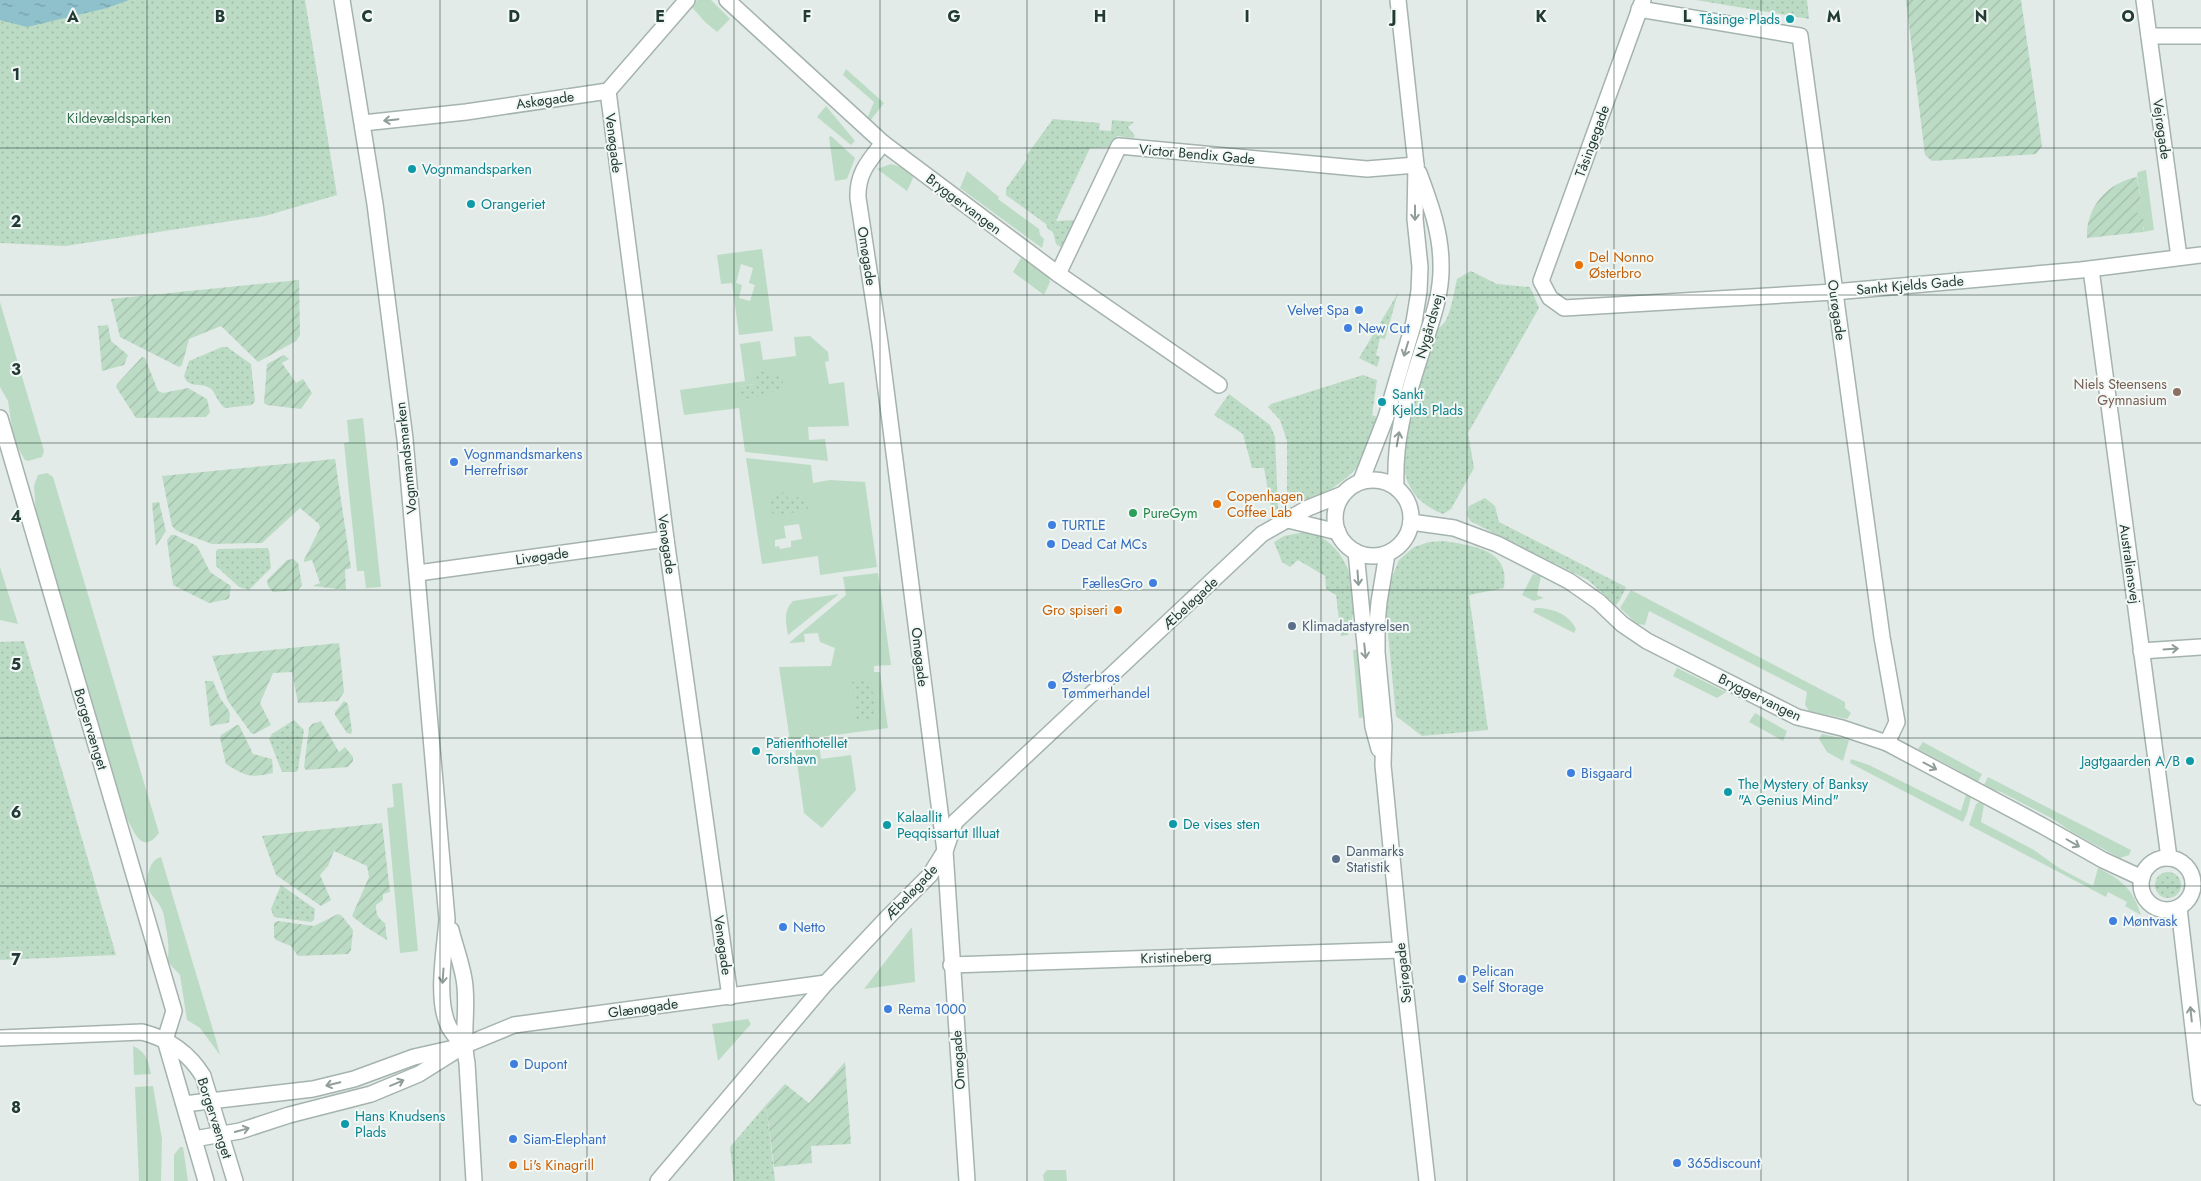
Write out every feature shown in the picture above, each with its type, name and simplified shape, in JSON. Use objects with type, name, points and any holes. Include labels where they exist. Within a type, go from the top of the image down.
[{"type":"street","name":"Vognmandsmarken","points":[[342,0],[363,123],[405,439],[448,919],[464,978],[466,1009],[463,1046]]},
{"type":"street","points":[[608,91],[687,0]]},
{"type":"street","name":"Bryggervangen","points":[[727,0],[883,143],[1058,274],[1219,385]]},
{"type":"street","name":"Nygårdsvej","points":[[1361,481],[1386,417],[1419,302],[1420,267],[1415,219],[1416,165],[1398,0]]},
{"type":"street","name":"Vejrøgade","points":[[2144,0],[2179,257]]},
{"type":"street","name":"Tåsingegade","points":[[1541,281],[1641,5]]},
{"type":"street","name":"Ourøgade","points":[[1641,5],[1800,36],[1882,637],[1897,722],[1887,744]]},
{"type":"street","points":[[2149,36],[2201,36]]},
{"type":"street","name":"Askøgade","points":[[363,123],[608,91]]},
{"type":"street","name":"Venøgade","points":[[608,91],[666,539],[730,997]]},
{"type":"street","name":"Omøgade","points":[[883,143],[867,163],[857,182],[858,198],[880,342],[945,851],[967,1181]]},
{"type":"street","name":"Victor Bendix Gade","points":[[1058,274],[1119,146],[1367,169],[1416,165]]},
{"type":"street","name":"Nygårdsvej","points":[[1396,487],[1395,458],[1400,428],[1436,308],[1440,283],[1441,256],[1435,216],[1416,165]]},
{"type":"street","name":"Sankt Kjelds Gade","points":[[1541,281],[1550,298],[1564,308],[1834,292],[2090,269],[2201,255]]},
{"type":"street","name":"Australiensvej","points":[[2090,269],[2169,858]]},
{"type":"street","name":"Borgervænget","points":[[0,418],[174,1011],[165,1040],[206,1181]]},
{"type":"street","points":[[1380,480],[1396,487],[1409,503],[1411,522],[1404,541],[1388,554],[1372,556],[1356,552],[1346,546],[1338,532],[1335,514],[1343,494],[1361,481],[1380,480]]},
{"type":"street","name":"Æbeløgade","points":[[658,1181],[826,983],[930,875],[945,851],[955,822],[1262,534],[1308,508],[1343,494]]},
{"type":"street","points":[[1288,520],[1338,532]]},
{"type":"street","name":"Bryggervangen","points":[[1411,522],[1454,528],[1497,544],[1569,581],[1599,602],[1622,624],[1647,641],[1797,717],[1842,728],[1887,744],[2041,825],[2103,860],[2142,878]]},
{"type":"street","name":"Livøgade","points":[[418,573],[666,539]]},
{"type":"street","name":"Sejrøgade","points":[[1356,552],[1373,727],[1383,765]]},
{"type":"street","name":"Sejrøgade","points":[[1388,554],[1377,624],[1377,652],[1384,726],[1383,765],[1401,950],[1427,1181]]},
{"type":"street","points":[[2141,651],[2201,647]]},
{"type":"street","points":[[2169,858],[2181,862],[2197,875],[2192,894],[2187,902],[2179,908],[2169,911],[2158,909],[2149,904],[2143,895],[2142,878],[2148,866],[2155,860],[2169,858]]},
{"type":"street","points":[[2179,908],[2201,1097]]},
{"type":"street","name":"Vognmandsmarken","points":[[448,919],[442,984],[444,1011],[449,1028],[463,1046]]},
{"type":"street","name":"Kristineberg","points":[[952,965],[1401,950]]},
{"type":"street","name":"Glænøgade","points":[[463,1046],[514,1025],[826,983]]},
{"type":"street","name":"Borgervænget","points":[[0,1038],[129,1031],[142,1032],[165,1040],[185,1052],[194,1061],[203,1076],[235,1181]]},
{"type":"street","points":[[184,1104],[210,1099],[313,1089],[354,1079],[414,1057],[463,1046]]},
{"type":"street","points":[[195,1181],[194,1139],[240,1130],[371,1094],[419,1074],[463,1046]]},
{"type":"street","points":[[463,1046],[467,1063],[474,1181]]},
{"type":"green space","name":"Kildevældsparken","points":[[0,0],[305,0],[337,195],[265,216],[65,246],[0,243]]},
{"type":"green space","points":[[697,0],[711,0],[730,19],[717,32],[691,6]]},
{"type":"green space","points":[[1696,0],[1807,0],[1809,19]]},
{"type":"green space","points":[[1906,0],[2021,0],[2042,146],[2036,154],[1932,161],[1925,155]]},
{"type":"green space","points":[[846,69],[884,103],[870,121],[867,119],[874,102],[843,75]]},
{"type":"green space","points":[[826,106],[855,141],[851,145],[817,117]]},
{"type":"green space","points":[[1053,119],[1100,123],[1099,130],[1111,131],[1112,120],[1134,122],[1128,127],[1135,136],[1133,138],[1117,136],[1111,147],[1090,148],[1056,221],[1076,220],[1062,248],[1056,244],[1053,232],[1048,229],[1046,224],[1006,195],[1006,189],[1028,158],[1026,156]]},
{"type":"green space","points":[[831,136],[855,158],[847,179],[835,181],[829,137]]},
{"type":"green space","points":[[891,164],[907,169],[912,174],[913,178],[907,191],[877,169]]},
{"type":"green space","points":[[2146,170],[2154,230],[2143,232],[2144,228],[2134,209],[2141,201],[2137,174]]},
{"type":"green space","points":[[967,171],[999,197],[998,199],[1039,229],[1040,235],[1044,239],[1042,248],[960,188]]},
{"type":"green space","points":[[2137,177],[2141,201],[2134,209],[2144,220],[2143,232],[2087,238],[2090,216],[2100,198],[2116,185]]},
{"type":"green space","points":[[762,249],[773,331],[739,335],[732,283],[721,284],[717,255]],"holes":[[[741,264],[753,268],[749,283],[755,285],[750,301],[739,298],[742,285],[736,283]]]},
{"type":"green space","points":[[1021,258],[1048,275],[1050,282],[1044,295],[1013,272]]},
{"type":"green space","points":[[1471,271],[1497,284],[1530,287],[1539,308],[1468,433],[1474,468],[1451,509],[1443,514],[1424,503],[1412,490],[1405,474],[1403,456],[1405,437],[1432,339],[1448,315],[1457,279]]},
{"type":"green space","points":[[299,280],[300,335],[296,341],[258,362],[221,326],[189,339],[182,365],[179,367],[120,337],[111,299]]},
{"type":"green space","points":[[1398,293],[1385,339],[1380,338],[1376,355],[1380,357],[1377,367],[1359,358]]},
{"type":"green space","points":[[0,302],[44,451],[42,457],[28,461],[25,460],[14,441],[8,401],[0,387]]},
{"type":"green space","points":[[108,325],[111,341],[128,355],[124,365],[102,371],[98,326]]},
{"type":"green space","points":[[810,336],[828,352],[829,361],[825,362],[829,384],[844,382],[849,426],[808,427],[809,440],[825,439],[828,461],[745,452],[739,408],[684,415],[680,390],[745,381],[740,344],[760,341],[763,360],[796,356],[794,337]],"holes":[[[754,384],[766,390],[767,395],[739,386]]]},
{"type":"green space","points":[[222,347],[227,347],[251,364],[255,401],[252,405],[225,408],[211,389],[191,384],[186,380],[184,376],[189,361]]},
{"type":"green space","points":[[284,355],[289,359],[282,363],[296,383],[303,379],[312,393],[301,409],[264,403],[267,364]]},
{"type":"green space","points":[[142,357],[145,358],[158,391],[163,393],[188,388],[207,399],[210,412],[206,417],[136,418],[116,387]]},
{"type":"green space","points":[[758,370],[784,378],[779,394],[767,390],[767,396],[741,399],[739,386],[754,384]]},
{"type":"green space","points":[[1363,375],[1377,380],[1372,415],[1377,417],[1368,448],[1359,465],[1336,486],[1313,499],[1294,503],[1287,499],[1287,441],[1280,420],[1268,407],[1271,404]]},
{"type":"green space","points":[[1229,394],[1270,425],[1275,437],[1278,509],[1272,513],[1264,468],[1252,468],[1243,434],[1214,415]]},
{"type":"green space","points":[[363,418],[381,587],[366,588],[364,571],[357,571],[344,443],[349,442],[347,420]]},
{"type":"green space","points":[[746,458],[811,465],[813,483],[830,480],[865,482],[877,567],[820,575],[818,556],[762,564]],"holes":[[[799,524],[802,539],[791,541],[791,547],[780,549],[779,546],[775,547],[775,540],[786,538],[784,526]]]},
{"type":"green space","points":[[335,459],[351,568],[345,570],[346,590],[313,586],[320,583],[312,560],[304,562],[304,560],[320,528],[319,524],[300,508],[262,543],[212,544],[177,531],[172,526],[162,476]]},
{"type":"green space","points":[[47,473],[53,477],[159,833],[148,842],[140,840],[127,819],[36,514],[34,486],[38,475]]},
{"type":"green space","points":[[787,492],[788,499],[806,496],[808,510],[773,516],[769,495]]},
{"type":"green space","points":[[1485,498],[1495,506],[1499,522],[1626,587],[1620,600],[1616,605],[1588,580],[1470,521],[1467,514],[1469,506]]},
{"type":"green space","points":[[159,502],[166,531],[156,546],[152,503]]},
{"type":"green space","points":[[1304,532],[1316,535],[1335,548],[1348,569],[1352,581],[1355,605],[1348,635],[1341,636],[1336,595],[1326,589],[1325,576],[1298,560],[1290,567],[1282,562],[1274,542],[1284,536]]},
{"type":"green space","points":[[171,535],[175,535],[197,546],[210,572],[231,586],[229,599],[209,603],[173,585],[167,540]]},
{"type":"green space","points":[[1444,541],[1467,545],[1488,552],[1496,557],[1502,565],[1505,575],[1504,588],[1469,595],[1488,730],[1422,736],[1396,716],[1385,603],[1399,560],[1414,547],[1429,542]]},
{"type":"green space","points":[[267,548],[269,550],[271,568],[249,590],[239,587],[216,566],[216,551],[218,549]]},
{"type":"green space","points":[[293,559],[298,563],[302,585],[298,590],[273,592],[268,586],[267,580],[287,560]]},
{"type":"green space","points":[[0,567],[18,624],[0,620]]},
{"type":"green space","points":[[878,573],[891,665],[874,666],[874,672],[880,672],[888,728],[790,741],[779,667],[831,666],[835,648],[820,642],[818,633],[804,634],[805,642],[789,643],[846,595],[843,577]]},
{"type":"green space","points":[[1533,574],[1541,576],[1537,595],[1544,598],[1534,601],[1522,595]]},
{"type":"green space","points":[[1631,590],[1845,702],[1845,708],[1851,713],[1847,719],[1809,711],[1805,705],[1807,692],[1649,611],[1645,625],[1637,624],[1620,608]]},
{"type":"green space","points":[[839,594],[788,635],[786,613],[793,601]]},
{"type":"green space","points":[[1535,608],[1553,610],[1564,615],[1576,629],[1574,633],[1533,612]]},
{"type":"green space","points":[[24,641],[116,955],[0,960],[0,642]]},
{"type":"green space","points":[[339,643],[344,692],[338,701],[298,703],[292,672],[273,673],[260,703],[271,725],[254,734],[251,733],[228,701],[212,656]]},
{"type":"green space","points":[[1359,649],[1366,717],[1359,718],[1353,650]]},
{"type":"green space","points":[[1677,668],[1726,692],[1717,698],[1673,676]]},
{"type":"green space","points":[[871,680],[876,719],[857,722],[852,682]]},
{"type":"green space","points":[[205,681],[213,681],[220,698],[230,714],[229,722],[210,726]]},
{"type":"green space","points":[[344,701],[348,704],[351,734],[347,733],[335,715],[335,712]]},
{"type":"green space","points":[[1755,713],[1787,731],[1783,741],[1749,722]]},
{"type":"green space","points":[[294,720],[304,730],[298,770],[296,772],[282,772],[269,739],[272,734]]},
{"type":"green space","points":[[321,721],[339,752],[345,747],[353,757],[353,761],[348,767],[306,770],[304,767],[309,728],[312,724]]},
{"type":"green space","points":[[239,725],[253,754],[272,759],[273,773],[253,776],[239,772],[226,764],[220,738],[221,735]]},
{"type":"green space","points":[[1822,734],[1849,740],[1843,761],[1827,752],[1819,739]]},
{"type":"green space","points":[[1923,742],[1982,774],[1977,784],[1963,773],[1918,749]]},
{"type":"green space","points":[[819,744],[821,759],[851,755],[856,790],[822,828],[804,813],[795,748]]},
{"type":"green space","points":[[1851,759],[1869,765],[1961,811],[1966,795],[1971,797],[1963,822],[1850,763]]},
{"type":"green space","points":[[1988,777],[2131,850],[2129,855],[2120,858],[2072,832],[2053,819],[2001,792],[1983,787]]},
{"type":"green space","points":[[402,783],[418,951],[400,953],[387,808],[394,807],[392,784]]},
{"type":"green space","points":[[1980,802],[1984,805],[1981,822],[2034,850],[2059,868],[2093,886],[2098,868],[2106,872],[2126,886],[2134,898],[2141,915],[2125,906],[2127,902],[2108,892],[2106,897],[1969,825],[1976,804]]},
{"type":"green space","points":[[382,823],[390,892],[383,894],[383,900],[376,905],[376,908],[379,917],[385,923],[387,940],[352,916],[369,877],[367,866],[334,851],[328,866],[320,875],[331,900],[321,906],[276,875],[262,836]]},
{"type":"green space","points":[[161,857],[220,1055],[200,1028],[187,1020],[180,975],[168,962],[168,940],[164,916],[162,909],[147,885],[151,866],[155,860]]},
{"type":"green space","points":[[2168,872],[2177,876],[2181,885],[2177,894],[2168,898],[2159,894],[2155,885],[2159,876]]},
{"type":"green space","points":[[281,885],[315,909],[314,920],[311,922],[274,917],[271,909]]},
{"type":"green space","points":[[338,914],[342,916],[353,930],[351,950],[348,954],[298,956],[291,946],[276,940],[274,937],[274,923],[278,921],[314,926]]},
{"type":"green space","points":[[912,927],[915,982],[864,989]]},
{"type":"green space","points":[[748,1019],[751,1024],[718,1061],[712,1024]]},
{"type":"green space","points":[[133,1046],[146,1057],[151,1074],[134,1075]]},
{"type":"green space","points":[[845,1062],[851,1144],[811,1146],[812,1163],[774,1167],[766,1105],[785,1084],[809,1103]]},
{"type":"green space","points":[[153,1086],[162,1139],[161,1181],[139,1181],[135,1087]]},
{"type":"green space","points":[[766,1105],[775,1181],[734,1181],[730,1147]]},
{"type":"green space","points":[[180,1147],[183,1147],[188,1181],[174,1181],[174,1155]]},
{"type":"green space","points":[[1047,1170],[1066,1170],[1067,1181],[1044,1181],[1043,1175]]},
{"type":"water","points":[[0,0],[129,0],[107,8],[27,27],[0,20]]},
{"type":"place","name":"Tåsinge Plads","points":[[1790,19]]},
{"type":"place","name":"Vognmandsparken","points":[[412,169]]},
{"type":"place","name":"Orangeriet","points":[[471,204]]},
{"type":"place","name":"Del Nonno Østerbro","points":[[1579,265]]},
{"type":"place","name":"Velvet Spa","points":[[1359,310]]},
{"type":"place","name":"New Cut","points":[[1348,328]]},
{"type":"place","name":"Niels Steensens Gymnasium","points":[[2177,392]]},
{"type":"place","name":"Sankt Kjelds Plads","points":[[1382,402]]},
{"type":"place","name":"Vognmandsmarkens Herrefrisør","points":[[454,462]]},
{"type":"place","name":"Copenhagen Coffee Lab","points":[[1217,504]]},
{"type":"place","name":"PureGym","points":[[1133,513]]},
{"type":"place","name":"TURTLE","points":[[1052,525]]},
{"type":"place","name":"Dead Cat MCs","points":[[1051,544]]},
{"type":"place","name":"FællesGro","points":[[1153,583]]},
{"type":"place","name":"Gro spiseri","points":[[1118,610]]},
{"type":"place","name":"Klimadatastyrelsen","points":[[1292,626]]},
{"type":"place","name":"Østerbros Tømmerhandel","points":[[1052,685]]},
{"type":"place","name":"Patienthotellet Torshavn","points":[[756,751]]},
{"type":"place","name":"Jagtgaarden A/B","points":[[2190,761]]},
{"type":"place","name":"Bisgaard","points":[[1571,773]]},
{"type":"place","name":"The Mystery of Banksy \"A Genius Mind\"","points":[[1728,792]]},
{"type":"place","name":"De vises sten","points":[[1173,824]]},
{"type":"place","name":"Kalaallit Peqqissartut Illuat","points":[[887,825]]},
{"type":"place","name":"Danmarks Statistik","points":[[1336,859]]},
{"type":"place","name":"Møntvask","points":[[2113,921]]},
{"type":"place","name":"Netto","points":[[783,927]]},
{"type":"place","name":"Pelican Self Storage","points":[[1462,979]]},
{"type":"place","name":"Rema 1000","points":[[888,1009]]},
{"type":"place","name":"Dupont","points":[[514,1064]]},
{"type":"place","name":"Hans Knudsens Plads","points":[[345,1124]]},
{"type":"place","name":"Siam-Elephant","points":[[513,1139]]},
{"type":"place","name":"365discount","points":[[1677,1163]]},
{"type":"place","name":"Li's Kinagrill","points":[[513,1165]]}]
